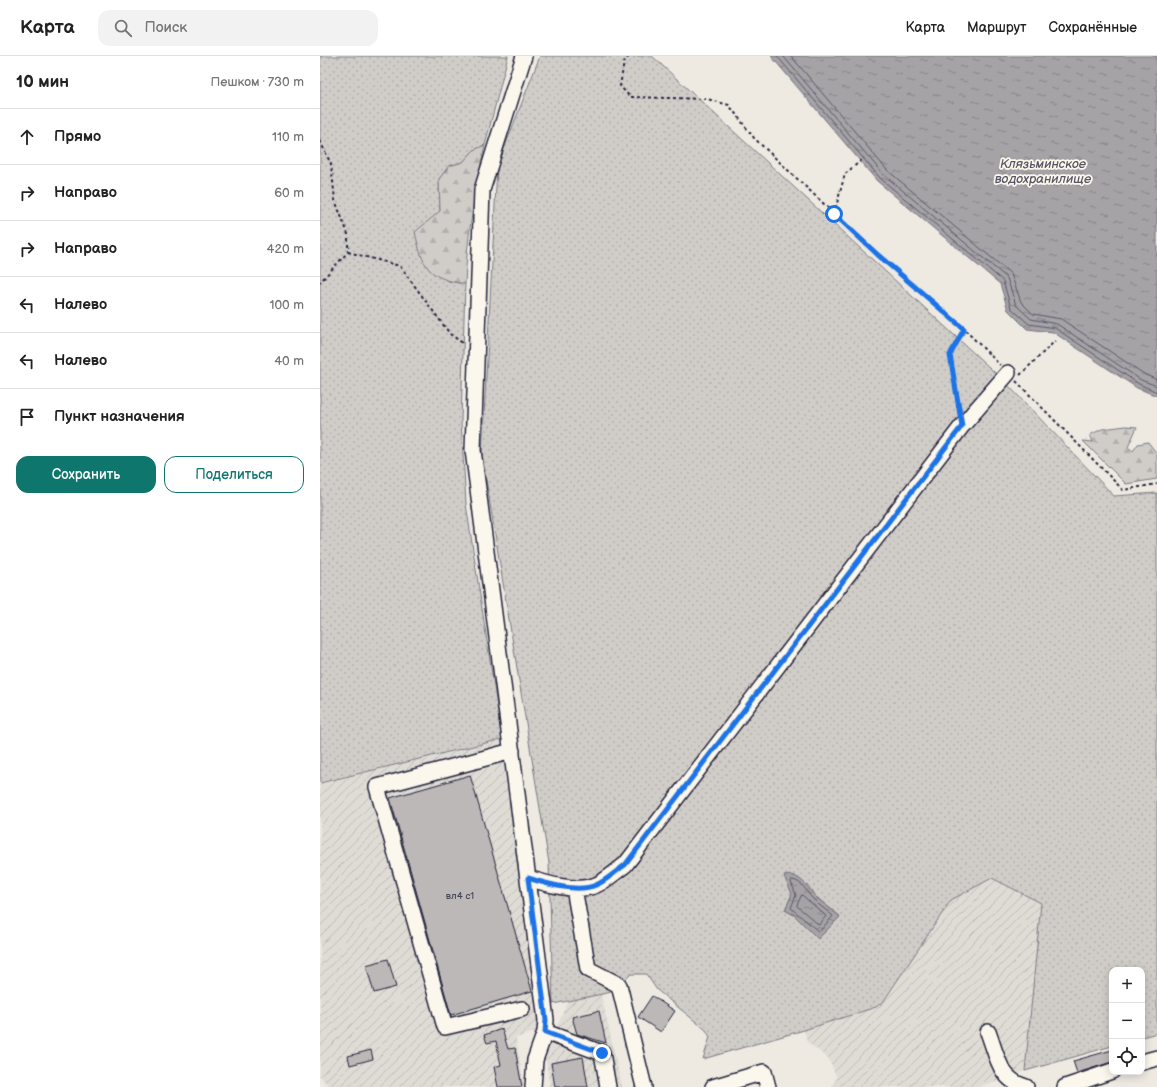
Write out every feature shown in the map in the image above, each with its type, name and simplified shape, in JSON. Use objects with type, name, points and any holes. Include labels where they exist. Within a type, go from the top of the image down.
[{"type":"lane","points":[[524,56],[482,190],[473,450],[546,1020],[545,1032],[535,1060],[533,1087]]},
{"type":"lane","points":[[528,878],[549,884],[574,888],[596,885],[625,865],[962,426],[1008,373]]},
{"type":"lane","points":[[512,751],[377,788],[445,1027],[522,1009]]},
{"type":"lane","points":[[574,888],[588,969],[619,985],[644,1087]]},
{"type":"lane","points":[[545,1032],[602,1053],[608,1087]]},
{"type":"lane","points":[[988,1032],[1004,1074],[1016,1084],[1026,1087]]},
{"type":"lane","points":[[1145,1061],[1157,1058]]},
{"type":"lane","points":[[713,1087],[728,1085],[764,1072],[768,1087]]},
{"type":"lane","points":[[1065,1087],[1109,1072]]},
{"type":"path","points":[[629,56],[624,62],[620,86],[630,97],[707,99],[729,105],[754,138],[878,255],[964,329],[1008,373]]},
{"type":"path","points":[[320,141],[331,164],[335,200],[348,234],[348,252],[320,282]]},
{"type":"path","points":[[834,214],[845,174],[864,158]]},
{"type":"path","points":[[348,252],[400,266],[450,334],[476,352]]},
{"type":"path","points":[[962,426],[950,355],[964,329]]},
{"type":"path","points":[[1055,341],[1015,380],[1124,490],[1157,484]]},
{"type":"shaded area","points":[[502,739],[542,1030],[516,1038],[524,1087],[329,1087],[320,1076],[320,784]]},
{"type":"shaded area","points":[[992,878],[1041,903],[1025,1071],[978,1087],[831,1087],[837,1078],[828,1058],[807,1042],[804,1030],[876,1007],[883,1002],[951,900]]},
{"type":"shaded area","points":[[601,994],[622,1087],[550,1087],[545,1055],[568,1001]]},
{"type":"green space","points":[[320,56],[508,56],[485,145],[474,150],[463,162],[449,166],[439,179],[440,211],[448,281],[465,284],[461,422],[466,504],[502,739],[320,783]]},
{"type":"green space","points":[[540,56],[652,56],[1005,382],[1114,496],[1157,493],[1157,1033],[1145,1036],[1145,967],[1109,967],[1109,1047],[1025,1071],[1041,903],[992,878],[951,900],[883,1002],[876,1007],[804,1030],[703,1059],[710,1037],[706,1030],[657,990],[646,974],[631,974],[612,992],[553,1004],[549,863],[482,455],[497,167]],"holes":[[[807,884],[816,897],[840,916],[818,939],[794,915],[785,910],[792,894]]]},
{"type":"green space","points":[[485,145],[472,214],[465,284],[442,278],[429,269],[424,262],[415,232],[440,211],[439,179],[449,166],[463,162],[474,150]]},
{"type":"green space","points":[[1126,426],[1137,427],[1128,447],[1133,451],[1138,444],[1148,442],[1157,454],[1157,479],[1126,484],[1083,441],[1093,442],[1090,435],[1102,429]]},
{"type":"water","name":"Клязьминское водохранилище","points":[[771,56],[1157,56],[1157,396],[1137,388],[1053,332],[1027,329],[1008,310],[1000,284],[877,181]]},
{"type":"water","points":[[791,875],[800,879],[817,898],[840,917],[818,939],[794,915],[785,910],[792,894],[784,876]]},
{"type":"building","points":[[470,775],[532,991],[451,1015],[390,798]]},
{"type":"building","points":[[388,959],[396,987],[374,993],[366,965]]},
{"type":"building","points":[[652,996],[675,1011],[661,1032],[638,1017]]},
{"type":"building","points":[[599,1011],[606,1043],[577,1034],[572,1017]]},
{"type":"building","points":[[502,1029],[508,1049],[515,1048],[522,1087],[498,1087],[494,1067],[501,1065],[496,1041],[487,1043],[484,1035]]},
{"type":"building","points":[[371,1050],[373,1059],[350,1065],[348,1056]]},
{"type":"building","points":[[1109,1051],[1109,1063],[1077,1073],[1073,1061]]},
{"type":"building","points":[[583,1057],[588,1087],[555,1087],[551,1063]]},
{"type":"route","points":[[602,1053],[545,1032],[546,1020],[528,878],[549,884],[574,888],[596,885],[625,865],[962,426],[950,355],[964,329],[878,255],[834,214]]}]
